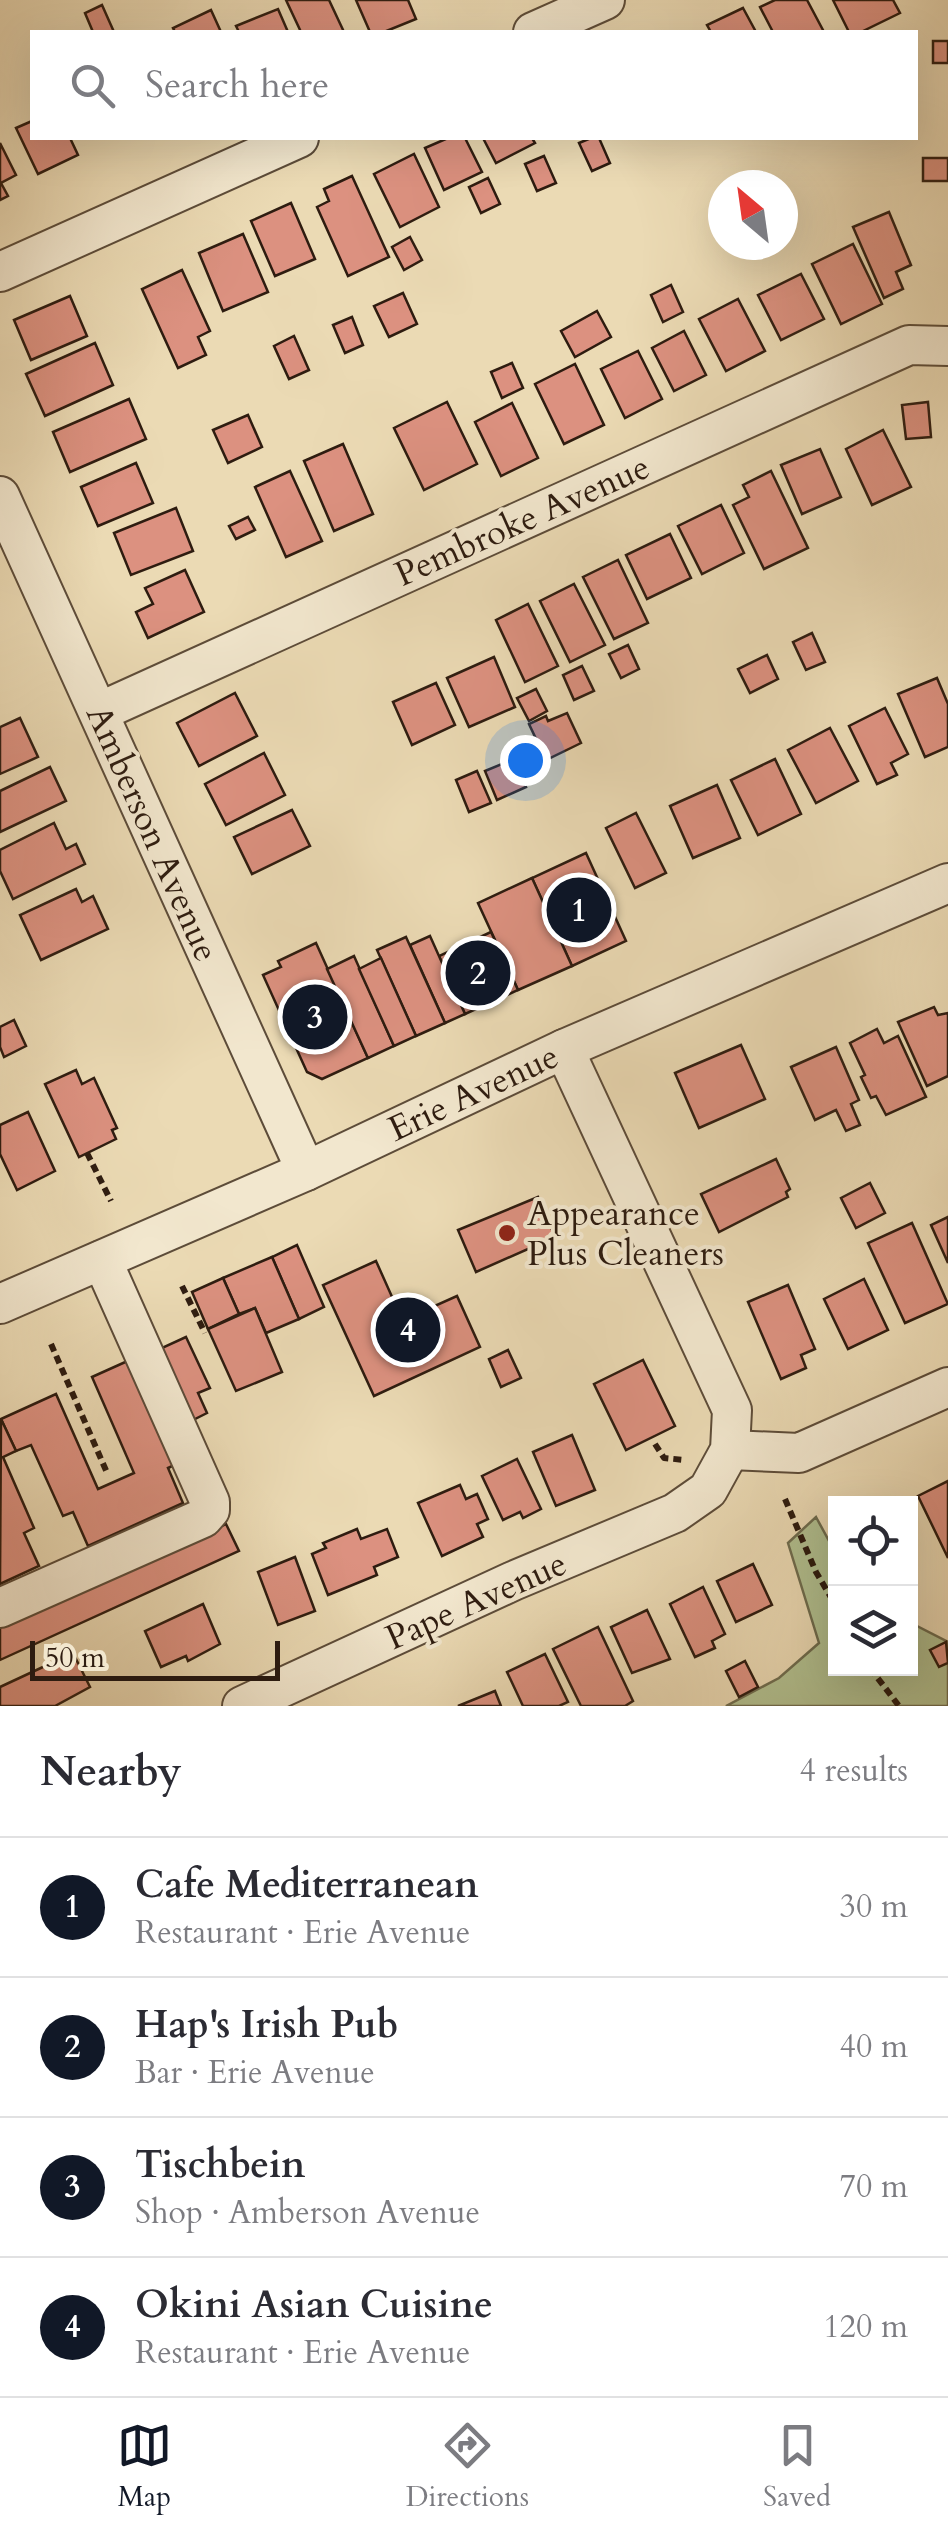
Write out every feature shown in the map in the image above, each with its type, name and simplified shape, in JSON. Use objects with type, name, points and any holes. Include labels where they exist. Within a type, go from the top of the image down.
[{"type":"street","points":[[538,30],[605,0]]},
{"type":"street","points":[[0,272],[295,140]]},
{"type":"street","name":"Pembroke Avenue","points":[[98,712],[909,345],[948,346]]},
{"type":"street","name":"Amberson Avenue","points":[[0,496],[306,1171]]},
{"type":"street","name":"Erie Avenue","points":[[0,1304],[306,1171],[564,1048],[948,883]]},
{"type":"street","points":[[564,1048],[732,1410],[730,1450],[702,1479]]},
{"type":"street","points":[[0,1608],[203,1518],[210,1510],[210,1502],[102,1260]]},
{"type":"street","points":[[730,1450],[798,1453],[948,1387]]},
{"type":"street","name":"Pape Avenue","points":[[242,1706],[513,1581],[675,1513],[702,1479]]},
{"type":"path","points":[[87,1153],[110,1201]]},
{"type":"path","points":[[182,1286],[205,1333]]},
{"type":"path","points":[[51,1344],[108,1476]]},
{"type":"path","points":[[655,1444],[664,1458],[682,1458],[702,1479]]},
{"type":"path","points":[[785,1499],[828,1589]]},
{"type":"path","points":[[876,1676],[899,1706]]},
{"type":"green space","points":[[816,1517],[828,1539],[828,1676],[918,1676],[918,1627],[948,1642],[948,1706],[726,1706],[779,1678],[819,1643],[788,1543]]},
{"type":"building","points":[[286,0],[329,0],[343,30],[300,30]]},
{"type":"building","points":[[356,0],[408,0],[416,19],[389,30],[369,30]]},
{"type":"building","points":[[775,0],[807,0],[823,30],[772,30],[760,7]]},
{"type":"building","points":[[833,0],[893,0],[900,13],[865,30],[848,30]]},
{"type":"building","points":[[102,5],[113,30],[92,30],[85,13]]},
{"type":"building","points":[[743,8],[755,30],[710,30],[707,25]]},
{"type":"building","points":[[278,9],[287,30],[238,30],[236,26]]},
{"type":"building","points":[[211,10],[220,30],[174,30]]},
{"type":"building","points":[[933,41],[948,41],[948,63],[933,63]]},
{"type":"building","points":[[30,122],[30,140],[71,140],[78,155],[38,174],[16,128]]},
{"type":"building","points":[[443,140],[466,140],[482,172],[444,190],[425,148]]},
{"type":"building","points":[[484,140],[535,143],[496,163]]},
{"type":"building","points":[[600,140],[610,163],[592,171],[579,143]]},
{"type":"building","points":[[0,143],[16,175],[1,183],[8,196],[0,200]]},
{"type":"building","points":[[414,154],[439,207],[400,227],[374,174]]},
{"type":"building","points":[[544,156],[556,183],[537,191],[525,164]]},
{"type":"building","points":[[923,158],[948,158],[948,181],[923,181]]},
{"type":"building","points":[[352,176],[389,257],[348,276],[317,207],[329,201],[324,189]]},
{"type":"building","points":[[488,178],[500,204],[481,213],[469,187]]},
{"type":"building","points":[[291,203],[315,259],[275,276],[251,221]]},
{"type":"building","points":[[889,212],[911,265],[896,272],[903,289],[884,298],[853,227]]},
{"type":"building","points":[[243,234],[268,292],[223,311],[199,253]]},
{"type":"building","points":[[410,237],[422,260],[404,270],[392,247]]},
{"type":"building","points":[[853,244],[882,304],[841,324],[812,264]]},
{"type":"building","points":[[182,270],[210,331],[198,337],[206,355],[178,368],[142,289]]},
{"type":"building","points":[[801,274],[824,319],[781,340],[758,295]]},
{"type":"building","points":[[671,285],[683,312],[663,322],[651,295]]},
{"type":"building","points":[[403,293],[417,324],[389,337],[374,306]]},
{"type":"building","points":[[70,296],[87,336],[31,360],[14,320]]},
{"type":"building","points":[[738,299],[765,351],[726,371],[699,319]]},
{"type":"building","points":[[597,311],[611,337],[575,357],[561,331]]},
{"type":"building","points":[[352,317],[363,345],[345,353],[333,325]]},
{"type":"building","points":[[684,331],[706,375],[674,391],[652,348]]},
{"type":"building","points":[[294,336],[309,370],[289,379],[274,346]]},
{"type":"building","points":[[95,343],[113,385],[45,416],[26,374]]},
{"type":"building","points":[[638,351],[662,399],[625,418],[601,369]]},
{"type":"building","points":[[512,363],[523,388],[502,398],[491,372]]},
{"type":"building","points":[[575,364],[604,425],[564,444],[535,384]]},
{"type":"building","points":[[129,399],[146,439],[70,472],[53,432]]},
{"type":"building","points":[[447,402],[477,464],[424,490],[394,428]]},
{"type":"building","points":[[928,402],[931,437],[906,439],[902,405]]},
{"type":"building","points":[[512,403],[538,458],[501,476],[475,422]]},
{"type":"building","points":[[248,415],[262,447],[228,463],[213,430]]},
{"type":"building","points":[[883,430],[911,487],[872,505],[846,449]]},
{"type":"building","points":[[343,444],[373,514],[334,531],[304,461]]},
{"type":"building","points":[[820,449],[841,497],[802,514],[781,465]]},
{"type":"building","points":[[136,463],[153,503],[98,526],[81,487]]},
{"type":"building","points":[[290,471],[322,541],[286,557],[255,487]]},
{"type":"building","points":[[771,471],[808,548],[764,569],[733,505],[749,497],[743,485]]},
{"type":"building","points":[[721,505],[744,553],[702,574],[678,526]]},
{"type":"building","points":[[176,508],[193,551],[131,575],[114,533]]},
{"type":"building","points":[[248,517],[255,530],[236,539],[229,526]]},
{"type":"building","points":[[670,534],[691,578],[647,599],[626,555]]},
{"type":"building","points":[[618,560],[648,623],[614,639],[583,577]]},
{"type":"building","points":[[185,570],[204,612],[148,638],[136,612],[153,604],[145,588]]},
{"type":"building","points":[[574,584],[605,645],[570,662],[540,601]]},
{"type":"building","points":[[528,604],[558,666],[525,682],[496,620]]},
{"type":"building","points":[[812,633],[825,662],[806,670],[793,642]]},
{"type":"building","points":[[628,645],[639,669],[621,678],[609,654]]},
{"type":"building","points":[[767,655],[778,679],[750,693],[738,669]]},
{"type":"building","points":[[494,657],[515,707],[469,727],[447,678]]},
{"type":"building","points":[[582,666],[594,691],[574,700],[563,675]]},
{"type":"building","points":[[937,678],[948,704],[948,747],[925,757],[898,694]]},
{"type":"building","points":[[436,683],[455,725],[412,745],[393,702]]},
{"type":"building","points":[[536,689],[547,711],[529,721],[517,698]]},
{"type":"building","points":[[235,693],[257,736],[199,766],[177,723]]},
{"type":"building","points":[[885,708],[908,754],[891,763],[897,775],[877,784],[849,726]]},
{"type":"building","points":[[567,713],[581,743],[546,760],[529,724]]},
{"type":"building","points":[[20,718],[38,757],[0,774],[0,727]]},
{"type":"building","points":[[830,728],[858,781],[816,803],[788,750]]},
{"type":"building","points":[[264,753],[285,795],[226,825],[205,784]]},
{"type":"building","points":[[514,759],[526,787],[497,800],[485,771]]},
{"type":"building","points":[[775,759],[801,814],[758,835],[731,780]]},
{"type":"building","points":[[50,767],[66,801],[0,832],[0,791]]},
{"type":"building","points":[[477,771],[491,803],[469,812],[456,780]]},
{"type":"building","points":[[717,785],[740,838],[693,858],[670,806]]},
{"type":"building","points":[[292,810],[310,846],[252,874],[234,837]]},
{"type":"building","points":[[636,813],[666,873],[635,888],[606,828]]},
{"type":"building","points":[[54,823],[66,849],[76,844],[85,864],[13,899],[0,871],[0,850]]},
{"type":"building","points":[[586,853],[626,941],[572,966],[532,878]]},
{"type":"building","points":[[532,878],[572,966],[518,990],[478,903]]},
{"type":"building","points":[[76,889],[82,902],[93,896],[108,929],[41,960],[20,915]]},
{"type":"building","points":[[491,932],[518,990],[465,1014],[439,956]]},
{"type":"building","points":[[430,936],[465,1014],[445,1023],[410,945]]},
{"type":"building","points":[[406,937],[445,1023],[416,1036],[377,950]]},
{"type":"building","points":[[316,943],[368,1058],[322,1079],[307,1072],[263,975],[281,967],[278,961]]},
{"type":"building","points":[[354,956],[394,1046],[368,1058],[327,969]]},
{"type":"building","points":[[381,958],[416,1036],[394,1046],[359,969]]},
{"type":"building","points":[[934,1007],[938,1015],[948,1013],[948,1076],[927,1086],[898,1022]]},
{"type":"building","points":[[14,1020],[26,1046],[4,1057],[0,1027]]},
{"type":"building","points":[[877,1029],[884,1043],[898,1036],[926,1097],[886,1115],[876,1096],[871,1098],[850,1043]]},
{"type":"building","points":[[741,1045],[765,1099],[699,1128],[675,1073]]},
{"type":"building","points":[[836,1047],[859,1100],[851,1104],[860,1125],[846,1131],[836,1110],[815,1120],[791,1067]]},
{"type":"building","points":[[76,1070],[82,1084],[94,1078],[117,1128],[112,1130],[116,1139],[79,1157],[45,1084]]},
{"type":"building","points":[[28,1112],[55,1171],[17,1190],[0,1154],[0,1125]]},
{"type":"building","points":[[776,1159],[790,1189],[786,1192],[788,1197],[719,1232],[701,1194]]},
{"type":"building","points":[[870,1183],[885,1213],[856,1228],[841,1198]]},
{"type":"building","name":"Appearance Plus Cleaners","points":[[538,1197],[555,1237],[476,1272],[458,1230]]},
{"type":"building","points":[[948,1217],[948,1263],[931,1225]]},
{"type":"building","points":[[912,1223],[948,1304],[905,1323],[868,1243]]},
{"type":"building","points":[[297,1245],[324,1307],[299,1319],[272,1257]]},
{"type":"building","points":[[272,1257],[299,1319],[266,1333],[255,1308],[239,1314],[223,1278]]},
{"type":"building","points":[[376,1261],[397,1308],[417,1314],[457,1296],[480,1347],[374,1396],[323,1285]]},
{"type":"building","points":[[223,1278],[239,1314],[208,1329],[192,1292]]},
{"type":"building","points":[[864,1279],[888,1330],[848,1349],[824,1299]]},
{"type":"building","points":[[788,1285],[815,1349],[801,1355],[806,1368],[781,1379],[748,1302]]},
{"type":"building","points":[[255,1308],[282,1372],[236,1391],[208,1329]]},
{"type":"building","points":[[186,1337],[210,1388],[198,1393],[207,1413],[185,1424],[153,1352]]},
{"type":"building","points":[[508,1350],[521,1378],[501,1387],[489,1359]]},
{"type":"building","points":[[132,1359],[179,1463],[168,1468],[183,1503],[88,1546],[73,1512],[63,1516],[31,1445],[16,1451],[1,1419],[56,1394],[98,1489],[134,1473],[92,1377]]},
{"type":"building","points":[[643,1360],[675,1426],[626,1450],[594,1384]]},
{"type":"building","points":[[1,1419],[16,1451],[3,1457],[34,1528],[24,1533],[39,1566],[0,1584]]},
{"type":"building","points":[[572,1435],[595,1490],[556,1506],[533,1452]]},
{"type":"building","points":[[517,1459],[541,1509],[523,1518],[520,1512],[503,1520],[482,1476]]},
{"type":"building","points":[[948,1481],[948,1558],[918,1496]]},
{"type":"building","points":[[460,1485],[466,1499],[477,1494],[488,1519],[477,1524],[483,1537],[442,1556],[418,1503]]},
{"type":"building","points":[[226,1524],[239,1551],[0,1660],[0,1624]]},
{"type":"building","points":[[357,1529],[361,1539],[387,1529],[398,1557],[374,1567],[377,1575],[328,1595],[312,1554],[326,1548],[323,1543]]},
{"type":"building","points":[[295,1557],[315,1611],[278,1625],[258,1572]]},
{"type":"building","points":[[753,1564],[772,1605],[736,1622],[717,1581]]},
{"type":"building","points":[[703,1587],[725,1634],[712,1641],[715,1648],[695,1657],[670,1604]]},
{"type":"building","points":[[203,1604],[220,1644],[188,1661],[186,1656],[161,1667],[145,1631]]},
{"type":"building","points":[[647,1610],[670,1659],[632,1673],[611,1627]]},
{"type":"building","points":[[598,1627],[633,1701],[625,1706],[581,1706],[553,1649]]},
{"type":"building","points":[[946,1642],[948,1663],[939,1667],[930,1650]]},
{"type":"building","points":[[73,1653],[90,1687],[55,1706],[0,1706],[0,1687]]},
{"type":"building","points":[[545,1654],[568,1702],[559,1706],[523,1706],[507,1672]]},
{"type":"building","points":[[745,1661],[758,1687],[739,1697],[726,1671]]},
{"type":"building","points":[[495,1691],[501,1706],[458,1706]]},
{"type":"place","name":"Cafe Mediterranean","points":[[579,910]]},
{"type":"place","name":"Hap's Irish Pub","points":[[478,973]]},
{"type":"place","name":"Tischbein","points":[[315,1017]]},
{"type":"place","name":"Appearance Plus Cleaners","points":[[507,1233]]},
{"type":"place","name":"Okini Asian Cuisine","points":[[408,1330]]}]
